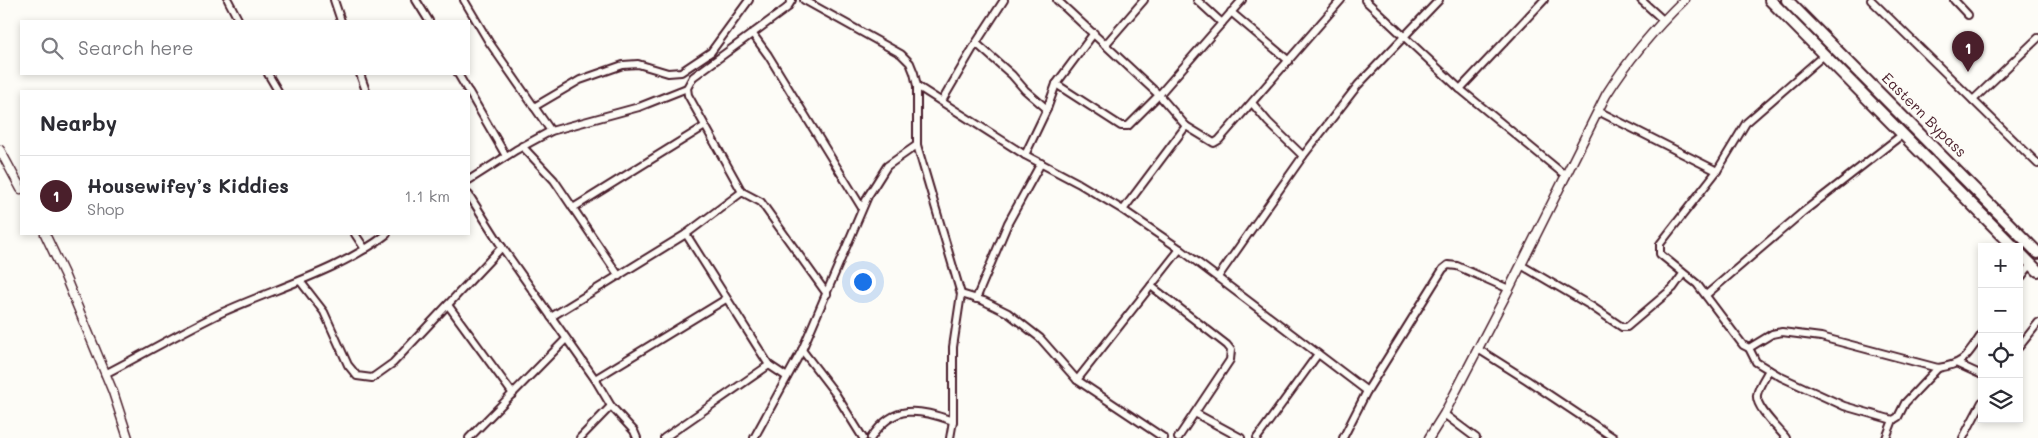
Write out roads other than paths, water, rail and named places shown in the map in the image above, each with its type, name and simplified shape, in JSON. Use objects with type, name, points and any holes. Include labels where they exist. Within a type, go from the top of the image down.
[{"type":"main road","name":"Eastern Bypass","points":[[1770,0],[2010,243]]},
{"type":"main road","name":"Eastern Bypass","points":[[1787,0],[2038,253]]},
{"type":"main road","points":[[2023,256],[2034,268]]},
{"type":"street","points":[[228,0],[238,20]]},
{"type":"street","points":[[334,0],[341,20]]},
{"type":"street","points":[[416,0],[428,20]]},
{"type":"street","points":[[464,0],[551,131]]},
{"type":"street","points":[[534,107],[580,80],[623,65],[638,64],[668,73],[681,72],[711,52],[749,0]]},
{"type":"street","points":[[792,0],[787,8],[693,76],[687,88],[688,95],[704,126],[742,192],[761,202],[827,294]]},
{"type":"street","points":[[804,0],[901,54],[912,68],[917,86],[917,145],[961,294],[953,347],[953,421],[950,438]]},
{"type":"street","points":[[942,100],[1004,0]]},
{"type":"street","points":[[1057,0],[1159,95],[1186,126],[1214,143],[1217,143],[1341,0]]},
{"type":"street","points":[[1105,45],[1144,0]]},
{"type":"street","points":[[1197,0],[1222,23]]},
{"type":"street","points":[[1056,84],[1124,127],[1132,123],[1159,95],[1242,0]]},
{"type":"street","points":[[1365,0],[1460,89],[1566,176]]},
{"type":"street","points":[[1218,277],[1303,156],[1346,99],[1438,0]]},
{"type":"street","points":[[1460,89],[1544,0]]},
{"type":"street","points":[[1641,0],[1664,20]]},
{"type":"street","points":[[1429,438],[1444,414],[1478,349],[1598,111],[1625,65],[1684,0]]},
{"type":"street","points":[[1871,0],[2038,164]]},
{"type":"street","points":[[1954,0],[1968,14]]},
{"type":"street","points":[[1232,12],[1289,61]]},
{"type":"street","points":[[752,32],[862,208]]},
{"type":"street","points":[[1025,155],[1047,109],[1056,84],[1094,33]]},
{"type":"street","points":[[1973,100],[2038,38]]},
{"type":"street","points":[[976,43],[1012,74],[1025,90],[1047,109]]},
{"type":"street","points":[[1824,55],[1746,123],[1718,171],[1660,244],[1660,254],[1706,295],[1743,345],[1749,348],[1756,362],[1844,406],[1893,420]]},
{"type":"street","points":[[269,75],[277,90]]},
{"type":"street","points":[[360,75],[366,90]]},
{"type":"street","points":[[459,75],[467,90]]},
{"type":"street","points":[[917,86],[942,100],[1025,155],[1123,210],[1218,277],[1367,391]]},
{"type":"street","points":[[470,179],[522,146],[551,131],[639,107],[687,88]]},
{"type":"street","points":[[470,95],[506,156]]},
{"type":"street","points":[[1252,103],[1268,122],[1303,156]]},
{"type":"street","points":[[1598,111],[1718,171]]},
{"type":"street","points":[[573,208],[704,126]]},
{"type":"street","points":[[1123,210],[1186,126]]},
{"type":"street","points":[[1706,295],[1803,212],[1903,134]]},
{"type":"street","points":[[754,438],[802,350],[862,208],[881,174],[897,157],[917,145]]},
{"type":"street","points":[[522,146],[554,180],[619,276]]},
{"type":"street","points":[[0,150],[20,187]]},
{"type":"street","points":[[976,299],[1008,223],[1041,163]]},
{"type":"street","points":[[551,317],[686,234],[742,192]]},
{"type":"street","points":[[470,197],[502,247],[595,379],[611,406],[638,438]]},
{"type":"street","points":[[686,234],[769,364],[787,377]]},
{"type":"street","points":[[45,235],[64,274],[121,413],[128,438]]},
{"type":"street","points":[[356,235],[365,249]]},
{"type":"street","points":[[105,374],[218,315],[300,281],[365,249],[386,235]]},
{"type":"street","points":[[300,281],[324,312],[348,365],[357,376],[372,378],[393,363],[502,247]]},
{"type":"street","points":[[1077,380],[1180,249]]},
{"type":"street","points":[[1343,438],[1367,391],[1443,269],[1448,265],[1457,266],[1509,289]]},
{"type":"street","points":[[1521,265],[1591,306],[1622,327],[1627,327],[1673,288],[1684,274]]},
{"type":"street","points":[[2023,277],[2034,268]]},
{"type":"street","points":[[1151,286],[1231,350],[1230,360],[1178,438]]},
{"type":"street","points":[[961,294],[1008,313],[1040,338],[1077,380],[1164,438]]},
{"type":"street","points":[[595,379],[726,299]]},
{"type":"street","points":[[448,305],[512,394]]},
{"type":"street","points":[[2023,342],[2038,323]]},
{"type":"street","points":[[1749,348],[1772,334],[1782,332],[1821,336],[1938,368],[1958,364],[1965,358],[1978,340]]},
{"type":"street","points":[[469,438],[566,339]]},
{"type":"street","points":[[1478,349],[1614,438]]},
{"type":"street","points":[[802,350],[835,393],[863,438]]},
{"type":"street","points":[[1257,438],[1318,354]]},
{"type":"street","points":[[664,438],[769,364]]},
{"type":"street","points":[[1958,364],[1978,373]]},
{"type":"street","points":[[1886,438],[1893,420],[1898,417],[1905,403],[1938,368]]},
{"type":"street","points":[[1769,370],[1757,394],[1757,400],[1760,407],[1786,438]]},
{"type":"street","points":[[580,438],[611,406]]},
{"type":"street","points":[[1963,438],[1978,410]]},
{"type":"street","points":[[871,438],[885,420],[910,411],[920,411],[953,421]]},
{"type":"street","points":[[1194,413],[1241,438]]},
{"type":"street","points":[[1444,414],[1476,438]]},
{"type":"place","name":"Housewifey’s Kiddies","points":[[1968,72]]}]
